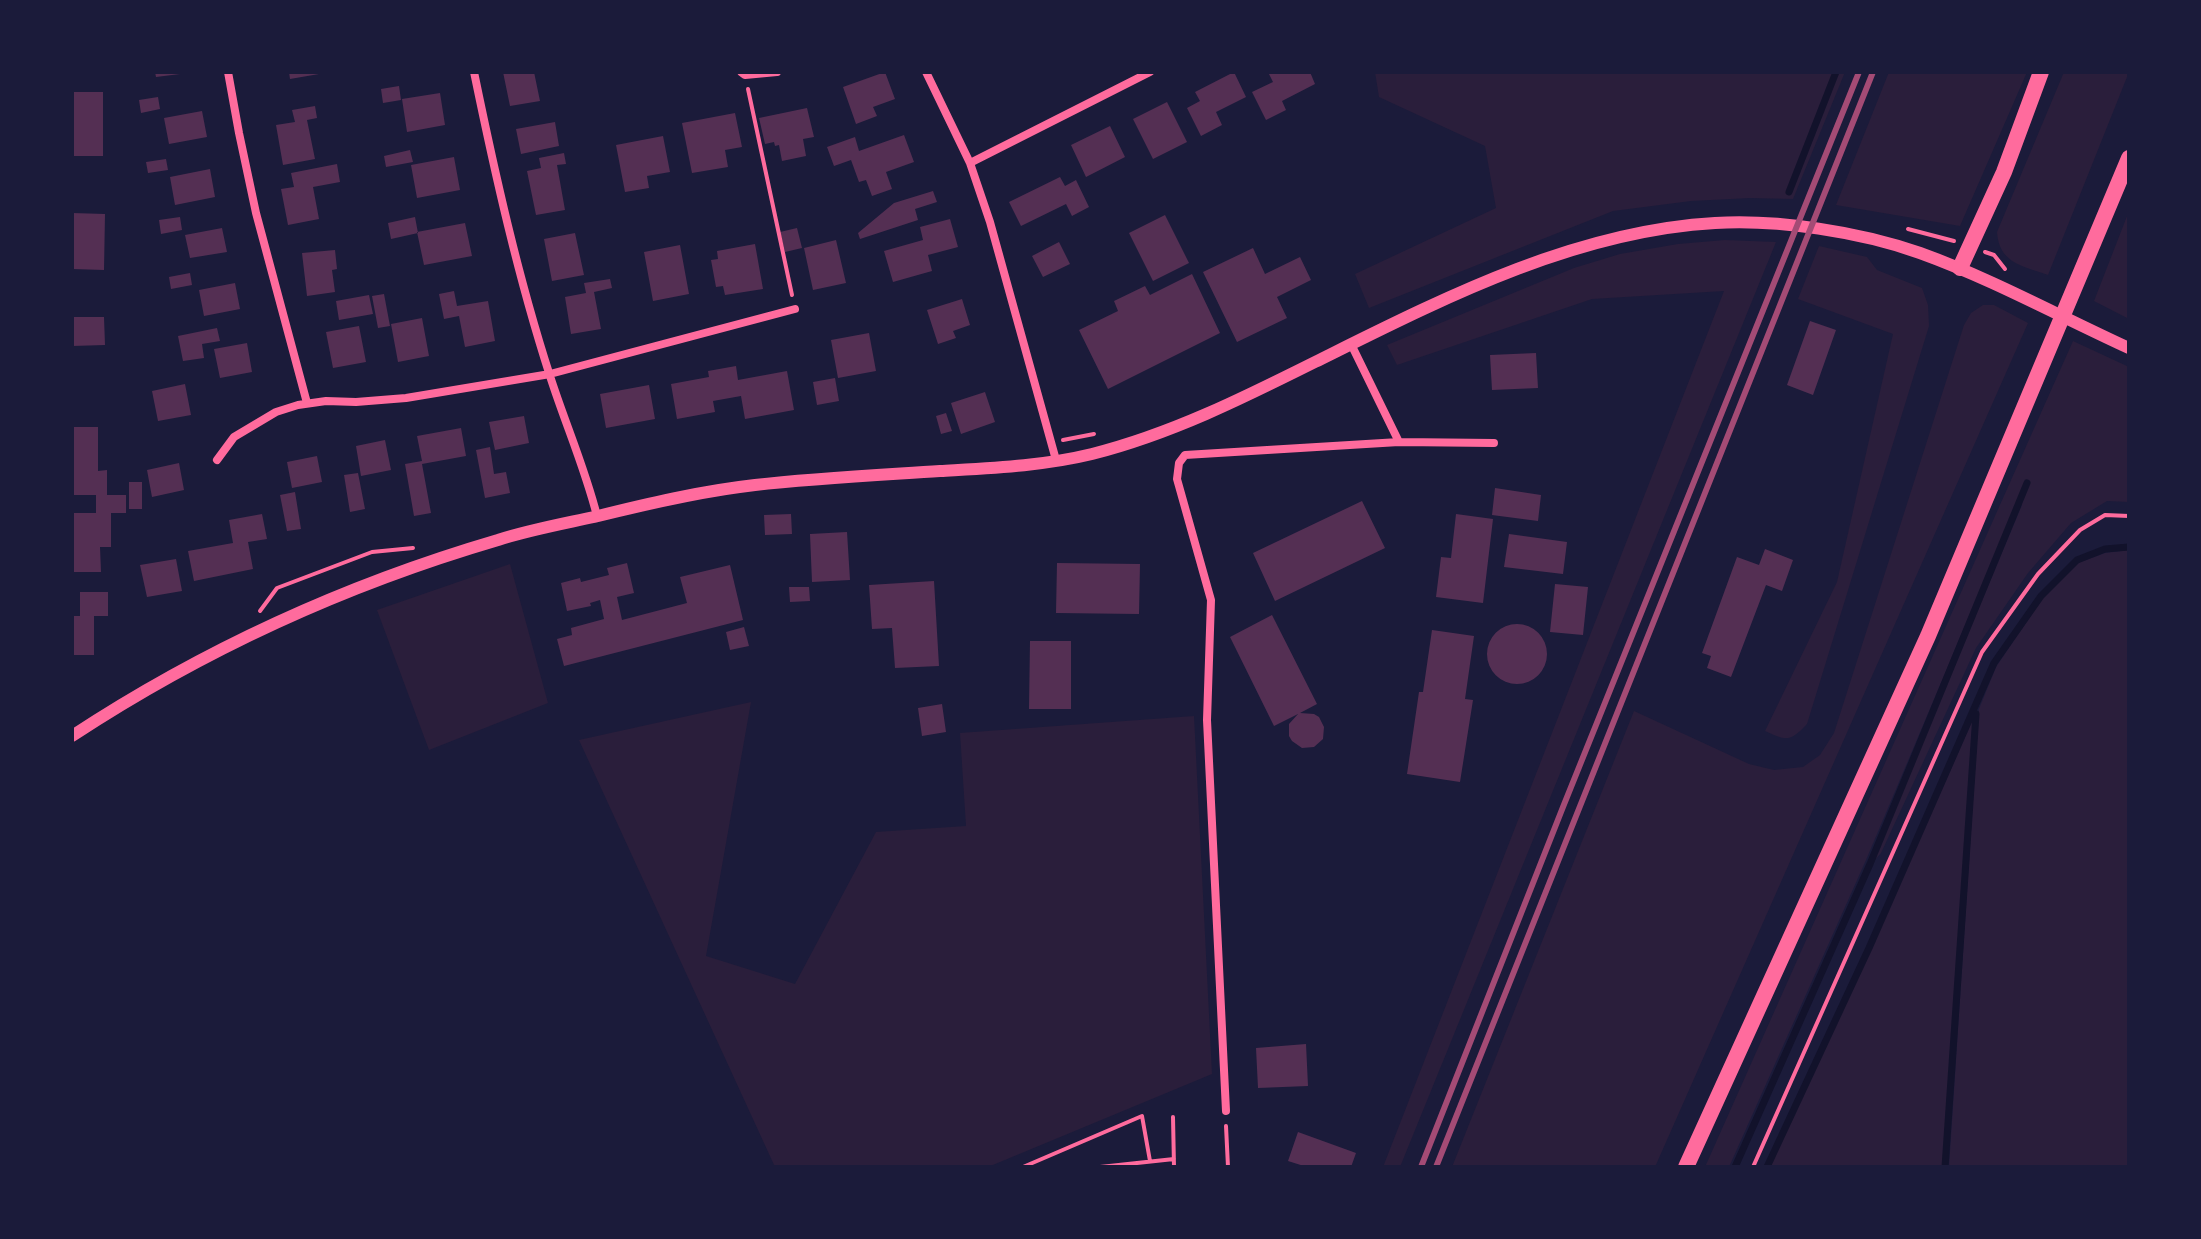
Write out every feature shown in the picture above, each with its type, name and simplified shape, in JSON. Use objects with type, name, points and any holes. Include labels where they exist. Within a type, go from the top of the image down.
[{"type":"highway","points":[[1960,268],[2004,172],[2041,72]]},
{"type":"highway","points":[[1686,1167],[1928,636],[2129,158]]},
{"type":"street","points":[[228,72],[256,213],[307,403]]},
{"type":"street","points":[[474,72],[505,212],[550,374],[597,516]]},
{"type":"street","points":[[743,73],[777,72]]},
{"type":"street","points":[[926,72],[970,163],[990,222],[1056,460]]},
{"type":"street","points":[[970,163],[1150,72]]},
{"type":"street","points":[[72,736],[200,660],[323,602],[467,549],[651,503],[751,485],[993,469],[1092,454],[1167,431],[1517,269],[1569,249],[1665,229],[1719,223],[1784,225],[1865,238],[1960,268],[2124,346]]},
{"type":"street","points":[[217,460],[234,437],[265,417],[287,408],[307,403],[406,398],[550,374],[795,309]]},
{"type":"street","points":[[1351,344],[1399,442]]},
{"type":"street","points":[[1226,1111],[1207,720],[1211,600],[1177,479],[1179,463],[1185,455],[1399,442],[1494,443]]},
{"type":"path","points":[[743,73],[795,309]]},
{"type":"path","points":[[1894,226],[1994,255],[2010,273]]},
{"type":"path","points":[[1753,1167],[1982,652],[2038,574],[2080,530],[2105,515],[2129,516]]},
{"type":"path","points":[[1226,1111],[1228,1167]]},
{"type":"path","points":[[1023,1167],[1142,1116],[1150,1161]]},
{"type":"path","points":[[1173,1117],[1174,1167]]},
{"type":"path","points":[[1100,1167],[1174,1159]]},
{"type":"shaded area","points":[[1375,72],[1845,72],[1793,199],[1691,201],[1613,211],[1369,308],[1355,274],[1496,208],[1485,146],[1379,97]]},
{"type":"shaded area","points":[[1889,72],[2027,72],[1960,226],[1836,205]]},
{"type":"shaded area","points":[[2064,72],[2129,72],[2048,275],[2021,266],[2007,257],[2002,251],[1997,232]]},
{"type":"shaded area","points":[[2129,211],[2129,319],[2094,301]]},
{"type":"shaded area","points":[[1725,240],[1776,242],[1400,1167],[1383,1167],[1724,291],[1592,299],[1397,365],[1387,345],[1574,268],[1620,254]]},
{"type":"shaded area","points":[[1819,246],[1867,257],[1877,270],[1922,288],[1928,305],[1929,326],[1807,724],[1792,737],[1783,738],[1765,731],[1837,582],[1893,334],[1798,299]]},
{"type":"shaded area","points":[[1983,305],[1994,305],[2028,323],[1655,1167],[1452,1167],[1634,711],[1749,764],[1774,770],[1803,767],[1820,755],[1834,733],[1964,325],[1971,313]]},
{"type":"shaded area","points":[[2073,341],[2129,367],[2129,502],[2107,501],[2071,523],[2028,573],[1976,648],[1881,853],[1872,863],[2022,505],[2017,503],[1866,860],[1729,1167],[1705,1167]]},
{"type":"shaded area","points":[[2129,550],[2129,1167],[1949,1167],[1979,709],[1996,667],[2042,599],[2078,563],[2105,553]]},
{"type":"shaded area","points":[[510,564],[548,703],[429,750],[377,610]]},
{"type":"shaded area","points":[[751,702],[706,956],[795,984],[876,832],[966,826],[960,733],[1194,716],[1212,1074],[988,1167],[775,1167],[579,740]]},
{"type":"shaded area","points":[[1974,717],[1944,1167],[1769,1167],[1870,950]]},
{"type":"building","points":[[155,72],[180,72],[180,74],[156,77]]},
{"type":"building","points":[[289,72],[319,72],[319,74],[290,79]]},
{"type":"building","points":[[503,72],[534,72],[540,101],[510,106]]},
{"type":"building","points":[[885,72],[895,99],[873,107],[877,116],[856,124],[843,87]]},
{"type":"building","points":[[1234,72],[1246,97],[1216,112],[1222,125],[1201,136],[1187,108],[1200,101],[1195,92]]},
{"type":"building","points":[[1268,72],[1310,72],[1315,84],[1282,101],[1286,110],[1266,120],[1252,92],[1273,82]]},
{"type":"building","points":[[399,86],[401,100],[383,103],[381,89]]},
{"type":"building","points":[[72,92],[103,92],[103,156],[72,156]]},
{"type":"building","points":[[440,93],[445,125],[407,132],[402,99]]},
{"type":"building","points":[[158,97],[160,109],[141,113],[139,100]]},
{"type":"building","points":[[1167,102],[1187,142],[1153,159],[1133,119]]},
{"type":"building","points":[[315,106],[317,118],[307,120],[315,159],[283,165],[276,125],[295,122],[292,110]]},
{"type":"building","points":[[807,108],[814,137],[803,139],[806,156],[782,161],[779,145],[775,146],[774,142],[765,144],[759,118]]},
{"type":"building","points":[[202,111],[207,137],[169,144],[164,118]]},
{"type":"building","points":[[735,113],[742,147],[725,150],[728,167],[692,173],[682,123]]},
{"type":"building","points":[[555,122],[559,146],[521,154],[516,129]]},
{"type":"building","points":[[1110,126],[1125,157],[1086,177],[1071,145]]},
{"type":"building","points":[[904,135],[914,162],[886,172],[892,189],[872,196],[866,180],[859,182],[851,160],[834,166],[827,147],[855,137],[859,151]]},
{"type":"building","points":[[663,136],[670,172],[647,176],[649,188],[625,192],[616,145]]},
{"type":"building","points":[[410,150],[413,162],[386,167],[384,156]]},
{"type":"building","points":[[564,153],[566,164],[557,165],[565,210],[536,215],[527,171],[541,168],[539,158]]},
{"type":"building","points":[[454,157],[460,190],[417,198],[411,165]]},
{"type":"building","points":[[166,159],[168,170],[148,173],[146,162]]},
{"type":"building","points":[[337,164],[340,182],[313,187],[319,219],[288,225],[281,189],[294,187],[291,173]]},
{"type":"building","points":[[210,169],[215,197],[175,205],[170,177]]},
{"type":"building","points":[[1060,177],[1065,186],[1076,180],[1089,207],[1072,216],[1066,204],[1021,226],[1009,202]]},
{"type":"building","points":[[933,191],[937,202],[915,209],[918,220],[860,239],[858,233],[894,203]]},
{"type":"building","points":[[72,213],[105,214],[104,270],[72,269]]},
{"type":"building","points":[[1165,215],[1189,263],[1153,281],[1129,233]]},
{"type":"building","points":[[180,217],[182,230],[161,234],[159,220]]},
{"type":"building","points":[[415,217],[418,233],[391,239],[388,223]]},
{"type":"building","points":[[950,219],[958,247],[928,255],[932,271],[893,282],[884,251],[923,240],[920,227]]},
{"type":"building","points":[[465,223],[472,256],[424,265],[417,232]]},
{"type":"building","points":[[222,228],[227,252],[190,258],[185,235]]},
{"type":"building","points":[[797,228],[802,248],[785,252],[780,232]]},
{"type":"building","points":[[575,233],[584,275],[552,281],[544,239]]},
{"type":"building","points":[[836,240],[846,283],[813,290],[804,248]]},
{"type":"building","points":[[1059,242],[1070,264],[1043,277],[1032,256]]},
{"type":"building","points":[[755,244],[763,289],[725,295],[723,286],[716,287],[711,260],[718,259],[717,251]]},
{"type":"building","points":[[680,245],[689,294],[653,301],[644,252]]},
{"type":"building","points":[[1253,248],[1265,274],[1300,257],[1311,280],[1277,297],[1287,318],[1237,342],[1203,272]]},
{"type":"building","points":[[335,250],[337,269],[332,270],[335,292],[307,296],[302,253]]},
{"type":"building","points":[[190,273],[192,285],[171,289],[169,277]]},
{"type":"building","points":[[1192,274],[1220,333],[1108,389],[1079,330],[1118,311],[1114,301],[1145,286],[1150,295]]},
{"type":"building","points":[[610,279],[612,288],[594,292],[601,329],[571,334],[565,297],[586,293],[584,283]]},
{"type":"building","points":[[235,283],[240,309],[204,316],[199,290]]},
{"type":"building","points":[[454,291],[457,306],[488,301],[495,341],[465,347],[459,316],[444,319],[439,294]]},
{"type":"building","points":[[384,294],[390,326],[378,328],[372,296]]},
{"type":"building","points":[[369,295],[373,314],[339,320],[336,301]]},
{"type":"building","points":[[962,299],[970,325],[953,331],[956,338],[938,344],[927,310]]},
{"type":"building","points":[[72,317],[104,317],[105,345],[72,346]]},
{"type":"building","points":[[422,318],[429,356],[398,362],[391,324]]},
{"type":"building","points":[[1810,321],[1836,330],[1813,395],[1787,385]]},
{"type":"building","points":[[359,326],[366,362],[333,368],[326,332]]},
{"type":"building","points":[[217,328],[220,341],[202,344],[204,358],[183,361],[178,336]]},
{"type":"building","points":[[869,333],[876,371],[838,378],[831,340]]},
{"type":"building","points":[[247,343],[252,372],[220,378],[214,349]]},
{"type":"building","points":[[1536,353],[1538,388],[1492,390],[1490,355]]},
{"type":"building","points":[[736,366],[738,380],[787,371],[794,410],[745,419],[741,396],[713,401],[715,412],[677,419],[671,384],[709,377],[708,371]]},
{"type":"building","points":[[835,378],[839,401],[817,405],[813,382]]},
{"type":"building","points":[[185,384],[191,415],[158,421],[152,391]]},
{"type":"building","points":[[649,385],[655,419],[606,428],[600,394]]},
{"type":"building","points":[[985,392],[995,422],[961,434],[951,403]]},
{"type":"building","points":[[946,413],[952,431],[941,434],[936,416]]},
{"type":"building","points":[[524,416],[529,443],[495,450],[489,422]]},
{"type":"building","points":[[72,427],[98,427],[98,471],[107,470],[107,495],[126,495],[126,513],[111,513],[111,547],[100,547],[101,572],[72,572],[72,513],[96,513],[96,495],[72,495]]},
{"type":"building","points":[[461,428],[466,456],[422,464],[431,513],[414,516],[405,464],[422,461],[417,436]]},
{"type":"building","points":[[385,440],[391,470],[361,476],[356,446]]},
{"type":"building","points":[[490,447],[494,474],[506,472],[510,493],[485,498],[476,450]]},
{"type":"building","points":[[317,456],[322,482],[292,488],[287,462]]},
{"type":"building","points":[[179,463],[184,490],[152,497],[147,470]]},
{"type":"building","points":[[358,473],[365,509],[350,512],[344,475]]},
{"type":"building","points":[[129,482],[142,482],[142,509],[129,509]]},
{"type":"building","points":[[1495,488],[1541,495],[1538,521],[1492,515]]},
{"type":"building","points":[[295,492],[301,529],[287,531],[280,495]]},
{"type":"building","points":[[1362,501],[1385,548],[1275,601],[1253,553]]},
{"type":"building","points":[[262,514],[267,539],[248,542],[253,569],[194,581],[188,551],[233,543],[229,520]]},
{"type":"building","points":[[791,514],[792,534],[765,535],[764,515]]},
{"type":"building","points":[[1456,514],[1493,519],[1483,603],[1436,597],[1441,557],[1451,558]]},
{"type":"building","points":[[847,532],[850,580],[812,582],[810,534]]},
{"type":"building","points":[[1509,534],[1567,542],[1563,574],[1504,567]]},
{"type":"building","points":[[1765,549],[1793,560],[1782,591],[1766,585],[1731,677],[1707,668],[1711,656],[1702,653],[1737,557],[1759,565]]},
{"type":"building","points":[[176,559],[182,591],[147,597],[140,565]]},
{"type":"building","points":[[627,563],[634,593],[617,597],[622,620],[687,603],[680,577],[730,565],[743,620],[564,666],[557,639],[572,635],[571,628],[604,619],[600,600],[590,603],[591,606],[567,611],[561,583],[609,575],[607,568]]},
{"type":"building","points":[[1057,563],[1140,564],[1139,614],[1056,613]]},
{"type":"building","points":[[934,581],[939,666],[895,668],[892,628],[872,629],[869,585]]},
{"type":"building","points":[[1555,584],[1588,587],[1583,635],[1550,632]]},
{"type":"building","points":[[789,587],[809,587],[810,601],[790,602]]},
{"type":"building","points":[[80,592],[108,592],[108,616],[94,616],[94,655],[72,655],[72,616],[80,616]]},
{"type":"building","points":[[1272,615],[1317,704],[1300,713],[1314,714],[1324,727],[1323,739],[1314,747],[1302,748],[1289,736],[1289,724],[1298,714],[1274,726],[1230,637]]},
{"type":"building","points":[[1517,624],[1538,633],[1547,654],[1538,675],[1517,684],[1496,675],[1487,654],[1496,633]]},
{"type":"building","points":[[744,627],[749,646],[730,650],[726,632]]},
{"type":"building","points":[[1432,630],[1474,636],[1465,699],[1473,700],[1460,782],[1407,774]]},
{"type":"building","points":[[1030,641],[1071,641],[1071,709],[1029,709]]},
{"type":"building","points":[[942,704],[946,732],[922,736],[918,708]]},
{"type":"building","points":[[1306,1044],[1308,1086],[1258,1088],[1256,1048]]},
{"type":"building","points":[[1298,1132],[1356,1153],[1351,1167],[1307,1167],[1288,1161]]},
{"type":"waterway","points":[[1789,192],[1836,72]]},
{"type":"waterway","points":[[1735,1167],[1870,864],[2027,483]]},
{"type":"waterway","points":[[1767,1167],[1869,948],[1994,663],[2041,596],[2077,560],[2105,549],[2129,547]]},
{"type":"waterway","points":[[1945,1167],[1976,714]]},
{"type":"railway","points":[[1421,1167],[1859,72]]},
{"type":"railway","points":[[1436,1167],[1873,72]]}]
